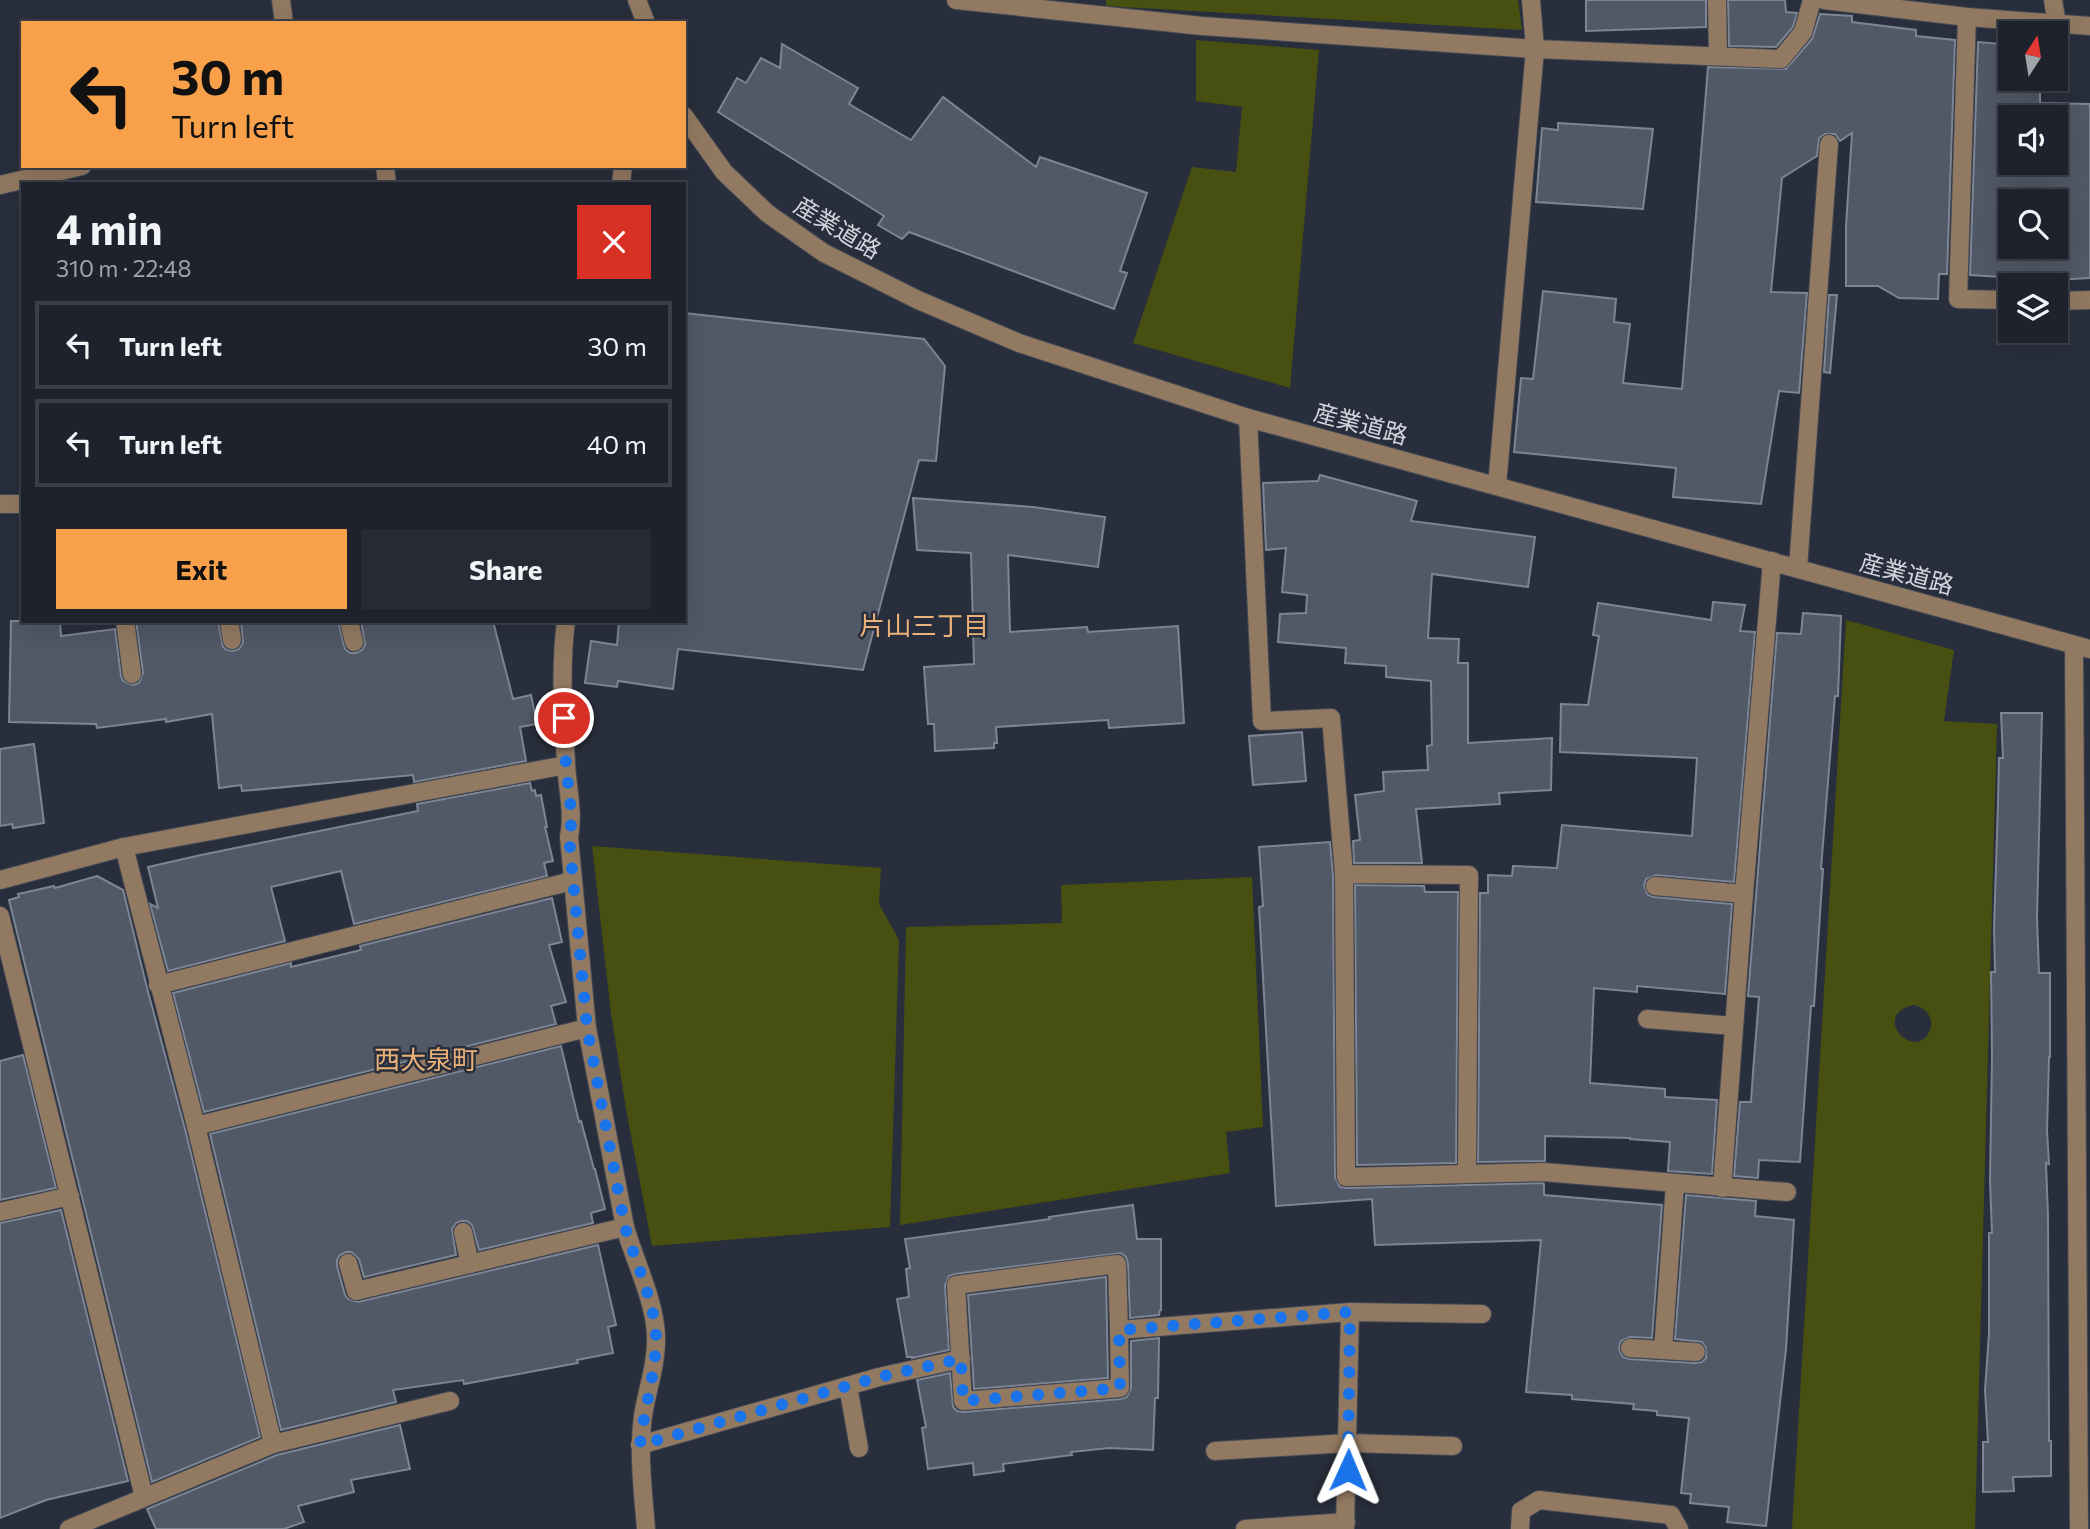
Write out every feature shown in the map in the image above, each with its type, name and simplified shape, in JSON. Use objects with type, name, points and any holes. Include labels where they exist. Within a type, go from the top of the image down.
[{"type":"street","points":[[281,0],[284,21]]},
{"type":"street","points":[[637,0],[645,21]]},
{"type":"street","points":[[956,0],[1202,26],[1535,50],[1781,59],[1803,32],[1812,0]]},
{"type":"street","points":[[1497,486],[1535,50],[1531,0]]},
{"type":"street","points":[[1717,0],[1718,57]]},
{"type":"street","points":[[1824,0],[2018,21]]},
{"type":"street","points":[[2053,0],[2056,21]]},
{"type":"street","points":[[1967,17],[1958,299],[1998,300]]},
{"type":"street","points":[[2068,25],[2090,26]]},
{"type":"street","name":"産業道路","points":[[686,119],[724,172],[767,213],[824,253],[918,300],[1019,342],[1248,418],[2082,647]]},
{"type":"street","points":[[1798,568],[1829,144]]},
{"type":"street","points":[[24,182],[49,179],[77,168]]},
{"type":"street","points":[[0,185],[21,182]]},
{"type":"street","points":[[2068,301],[2090,300]]},
{"type":"street","points":[[1248,418],[1262,721],[1331,718],[1344,874],[1346,1177],[1544,1172],[1787,1192]]},
{"type":"street","points":[[0,504],[21,504]]},
{"type":"street","points":[[1722,1188],[1772,561]]},
{"type":"street","points":[[125,623],[132,674]]},
{"type":"street","points":[[229,623],[232,640]]},
{"type":"street","points":[[349,623],[354,642]]},
{"type":"street","points":[[566,623],[562,649],[566,765],[572,819],[569,837],[587,1028],[625,1227],[649,1297],[656,1335],[654,1367],[643,1414],[640,1445],[646,1529]]},
{"type":"street","points":[[2079,1529],[2082,647]]},
{"type":"street","points":[[0,880],[124,847],[566,765]]},
{"type":"street","points":[[124,847],[196,1126],[273,1444]]},
{"type":"street","points":[[1344,874],[1469,875],[1467,1174]]},
{"type":"street","points":[[158,985],[572,881]]},
{"type":"street","points":[[1655,886],[1744,894]]},
{"type":"street","points":[[0,916],[144,1497]]},
{"type":"street","points":[[1647,1019],[1734,1026]]},
{"type":"street","points":[[196,1126],[587,1028]]},
{"type":"street","points":[[1663,1350],[1675,1184]]},
{"type":"street","points":[[0,1212],[70,1196]]},
{"type":"street","points":[[348,1263],[356,1291],[625,1227]]},
{"type":"street","points":[[463,1232],[470,1264]]},
{"type":"street","points":[[1117,1264],[1119,1330],[1120,1388],[963,1401],[956,1285],[1117,1264]]},
{"type":"street","points":[[1245,1529],[1346,1526],[1350,1312]]},
{"type":"street","points":[[1119,1330],[1350,1312],[1482,1314]]},
{"type":"street","points":[[1630,1348],[1696,1352]]},
{"type":"street","points":[[640,1445],[848,1386],[961,1359]]},
{"type":"street","points":[[848,1386],[859,1448]]},
{"type":"street","points":[[69,1529],[273,1444],[450,1401]]},
{"type":"street","points":[[1215,1451],[1348,1443],[1453,1446]]},
{"type":"street","points":[[1520,1529],[1521,1511],[1539,1500],[1671,1515],[1679,1529]]},
{"type":"green space","points":[[1106,0],[1518,0],[1522,30],[1106,6]]},
{"type":"green space","points":[[1196,40],[1319,50],[1290,388],[1133,343],[1192,167],[1236,172],[1242,107],[1196,101]]},
{"type":"green space","points":[[1846,620],[1954,650],[1944,721],[1997,724],[1975,1529],[1792,1529]],"holes":[[[1918,1006],[1928,1014],[1931,1026],[1924,1039],[1916,1042],[1907,1040],[1900,1034],[1895,1026],[1895,1018],[1901,1010]]]},
{"type":"green space","points":[[592,846],[881,868],[879,904],[899,940],[890,1227],[652,1246],[611,1013]]},
{"type":"green space","points":[[1252,877],[1263,1127],[1226,1132],[1230,1173],[900,1225],[906,927],[1062,923],[1061,885]]},
{"type":"building","points":[[1586,0],[1706,0],[1706,27],[1586,31]]},
{"type":"building","points":[[1728,0],[1785,0],[1786,12],[1797,13],[1793,27],[1776,47],[1729,46]]},
{"type":"building","points":[[1820,14],[1852,16],[1852,22],[1916,30],[1916,36],[1955,40],[1947,274],[1939,274],[1938,299],[1899,298],[1878,286],[1846,286],[1846,226],[1852,133],[1840,141],[1835,134],[1825,134],[1819,138],[1817,156],[1782,178],[1771,292],[1807,293],[1799,393],[1779,391],[1761,504],[1673,497],[1676,468],[1514,452],[1521,378],[1533,379],[1543,291],[1616,299],[1614,322],[1630,324],[1623,383],[1682,389],[1708,67],[1786,69],[1812,39]]},
{"type":"building","points":[[1978,42],[1998,44],[1998,91],[2040,91],[2040,103],[2090,104],[2090,278],[2068,279],[2068,273],[1998,273],[1998,277],[1970,275]]},
{"type":"building","points":[[782,44],[858,88],[849,104],[911,140],[943,97],[1036,167],[1040,157],[1147,193],[1120,271],[1127,273],[1114,309],[909,232],[902,239],[878,225],[884,216],[718,112],[737,78],[746,83],[761,58],[780,68]]},
{"type":"building","points":[[1558,123],[1653,129],[1643,209],[1536,202],[1542,128],[1558,130]]},
{"type":"building","points":[[1829,295],[1837,295],[1830,373],[1824,372]]},
{"type":"building","points":[[686,313],[924,339],[945,366],[936,461],[919,460],[863,670],[678,649],[673,689],[618,681],[617,687],[585,683],[591,641],[617,645],[619,623],[686,623]]},
{"type":"building","points":[[1320,475],[1417,501],[1411,521],[1535,537],[1528,587],[1432,574],[1428,638],[1459,639],[1458,663],[1468,663],[1468,743],[1552,738],[1551,790],[1499,793],[1500,804],[1416,809],[1422,863],[1354,863],[1353,841],[1360,840],[1355,795],[1384,791],[1383,772],[1428,770],[1427,746],[1432,745],[1431,681],[1386,677],[1386,666],[1345,663],[1346,648],[1278,642],[1280,614],[1306,613],[1307,595],[1282,592],[1286,548],[1266,550],[1263,483],[1318,481]]},
{"type":"building","points":[[913,498],[1033,507],[1105,517],[1098,567],[1008,555],[1010,632],[1087,627],[1088,632],[1178,626],[1184,723],[1109,728],[1108,720],[996,727],[997,743],[994,743],[994,748],[935,751],[934,724],[928,724],[924,667],[974,664],[971,553],[917,550]]},
{"type":"building","points":[[1713,602],[1745,605],[1740,631],[1755,632],[1734,882],[1656,875],[1646,879],[1644,886],[1648,895],[1654,897],[1732,904],[1725,994],[1637,986],[1637,992],[1594,988],[1590,1083],[1665,1089],[1665,1097],[1717,1100],[1712,1174],[1668,1171],[1670,1142],[1630,1138],[1545,1136],[1545,1161],[1478,1162],[1480,893],[1488,893],[1488,875],[1512,876],[1513,866],[1557,868],[1562,825],[1692,836],[1697,758],[1560,752],[1561,704],[1588,705],[1599,636],[1593,635],[1598,603],[1711,620]]},
{"type":"building","points":[[1803,613],[1841,616],[1838,696],[1835,696],[1821,869],[1814,1006],[1811,1006],[1800,1162],[1759,1160],[1758,1178],[1734,1176],[1740,1102],[1751,1102],[1759,997],[1748,996],[1777,633],[1801,634]]},
{"type":"building","points":[[11,621],[21,621],[60,623],[61,636],[115,629],[121,676],[123,681],[133,685],[139,683],[143,673],[136,623],[218,623],[223,647],[233,651],[239,649],[243,643],[241,623],[338,623],[345,649],[356,653],[365,645],[361,623],[494,623],[513,699],[531,695],[537,724],[520,727],[526,761],[414,782],[413,775],[242,791],[241,785],[219,788],[212,714],[166,722],[166,719],[97,728],[96,724],[9,722]]},
{"type":"building","points":[[2001,713],[2042,713],[2037,917],[2039,973],[2050,973],[2047,1131],[2049,1164],[2046,1163],[2051,1476],[2013,1477],[2014,1491],[1983,1492],[1983,1442],[1988,1442],[1985,1390],[1989,1333],[1989,1233],[1992,1233],[1991,972],[1995,972],[1999,758],[2003,758]]},
{"type":"building","points":[[1302,732],[1306,781],[1253,785],[1249,736]]},
{"type":"building","points":[[34,744],[44,823],[13,828],[12,824],[0,826],[0,749]]},
{"type":"building","points":[[530,783],[536,796],[541,795],[547,827],[553,861],[544,863],[547,876],[354,924],[341,871],[271,887],[285,941],[168,971],[150,904],[158,908],[148,867],[418,811],[417,804]]},
{"type":"building","points":[[1330,842],[1333,875],[1335,1177],[1340,1187],[1543,1183],[1544,1195],[1662,1205],[1652,1338],[1630,1337],[1621,1341],[1620,1352],[1623,1357],[1629,1359],[1695,1363],[1706,1358],[1706,1348],[1702,1342],[1675,1339],[1686,1195],[1756,1201],[1755,1216],[1794,1220],[1786,1349],[1766,1526],[1727,1522],[1729,1507],[1690,1503],[1691,1494],[1681,1493],[1689,1418],[1657,1415],[1657,1411],[1633,1409],[1634,1404],[1526,1392],[1541,1240],[1375,1245],[1372,1199],[1276,1206],[1259,907],[1263,906],[1259,847]]},
{"type":"building","points":[[97,876],[123,890],[260,1437],[152,1482],[9,900],[19,897],[18,894],[54,886],[55,888]]},
{"type":"building","points":[[1355,885],[1424,886],[1425,892],[1458,892],[1456,1163],[1357,1165]]},
{"type":"building","points":[[552,898],[562,942],[549,945],[566,1002],[551,1006],[556,1024],[204,1112],[173,993],[291,963],[291,967],[361,950],[360,946]]},
{"type":"building","points":[[561,1046],[579,1122],[581,1121],[605,1209],[591,1213],[593,1223],[479,1250],[472,1225],[461,1221],[452,1229],[456,1255],[364,1277],[359,1259],[351,1252],[340,1255],[337,1266],[345,1295],[358,1302],[598,1245],[616,1325],[608,1327],[613,1353],[577,1360],[578,1363],[464,1384],[463,1380],[393,1390],[396,1402],[281,1430],[210,1134]]},
{"type":"building","points":[[23,1055],[56,1188],[0,1200],[0,1061]]},
{"type":"building","points":[[1133,1205],[1137,1239],[1161,1239],[1159,1315],[1130,1318],[1128,1264],[1121,1253],[955,1274],[949,1276],[945,1285],[949,1350],[907,1357],[897,1299],[909,1297],[906,1269],[910,1268],[905,1239]]},
{"type":"building","points":[[61,1210],[128,1481],[46,1500],[0,1518],[0,1223]]},
{"type":"building","points":[[1106,1277],[1108,1378],[974,1389],[968,1295]]},
{"type":"building","points":[[1159,1338],[1158,1398],[1155,1398],[1153,1450],[1109,1448],[1071,1452],[1072,1455],[1003,1464],[1004,1471],[974,1475],[973,1463],[928,1469],[922,1428],[926,1427],[917,1380],[950,1373],[953,1407],[963,1412],[1121,1399],[1127,1397],[1131,1388],[1131,1341]]},
{"type":"building","points":[[400,1425],[410,1469],[351,1480],[354,1492],[298,1506],[304,1522],[284,1529],[156,1529],[147,1509],[277,1455]]},
{"type":"district","name":"片山三丁目","points":[[924,624]]},
{"type":"district","name":"西大泉町","points":[[426,1058]]},
{"type":"route","points":[[564,718],[572,819],[569,837],[572,881],[587,1028],[625,1227],[649,1297],[656,1335],[654,1367],[643,1414],[640,1445],[879,1377],[961,1359],[963,1401],[1120,1388],[1119,1330],[1350,1312],[1348,1470]]}]
